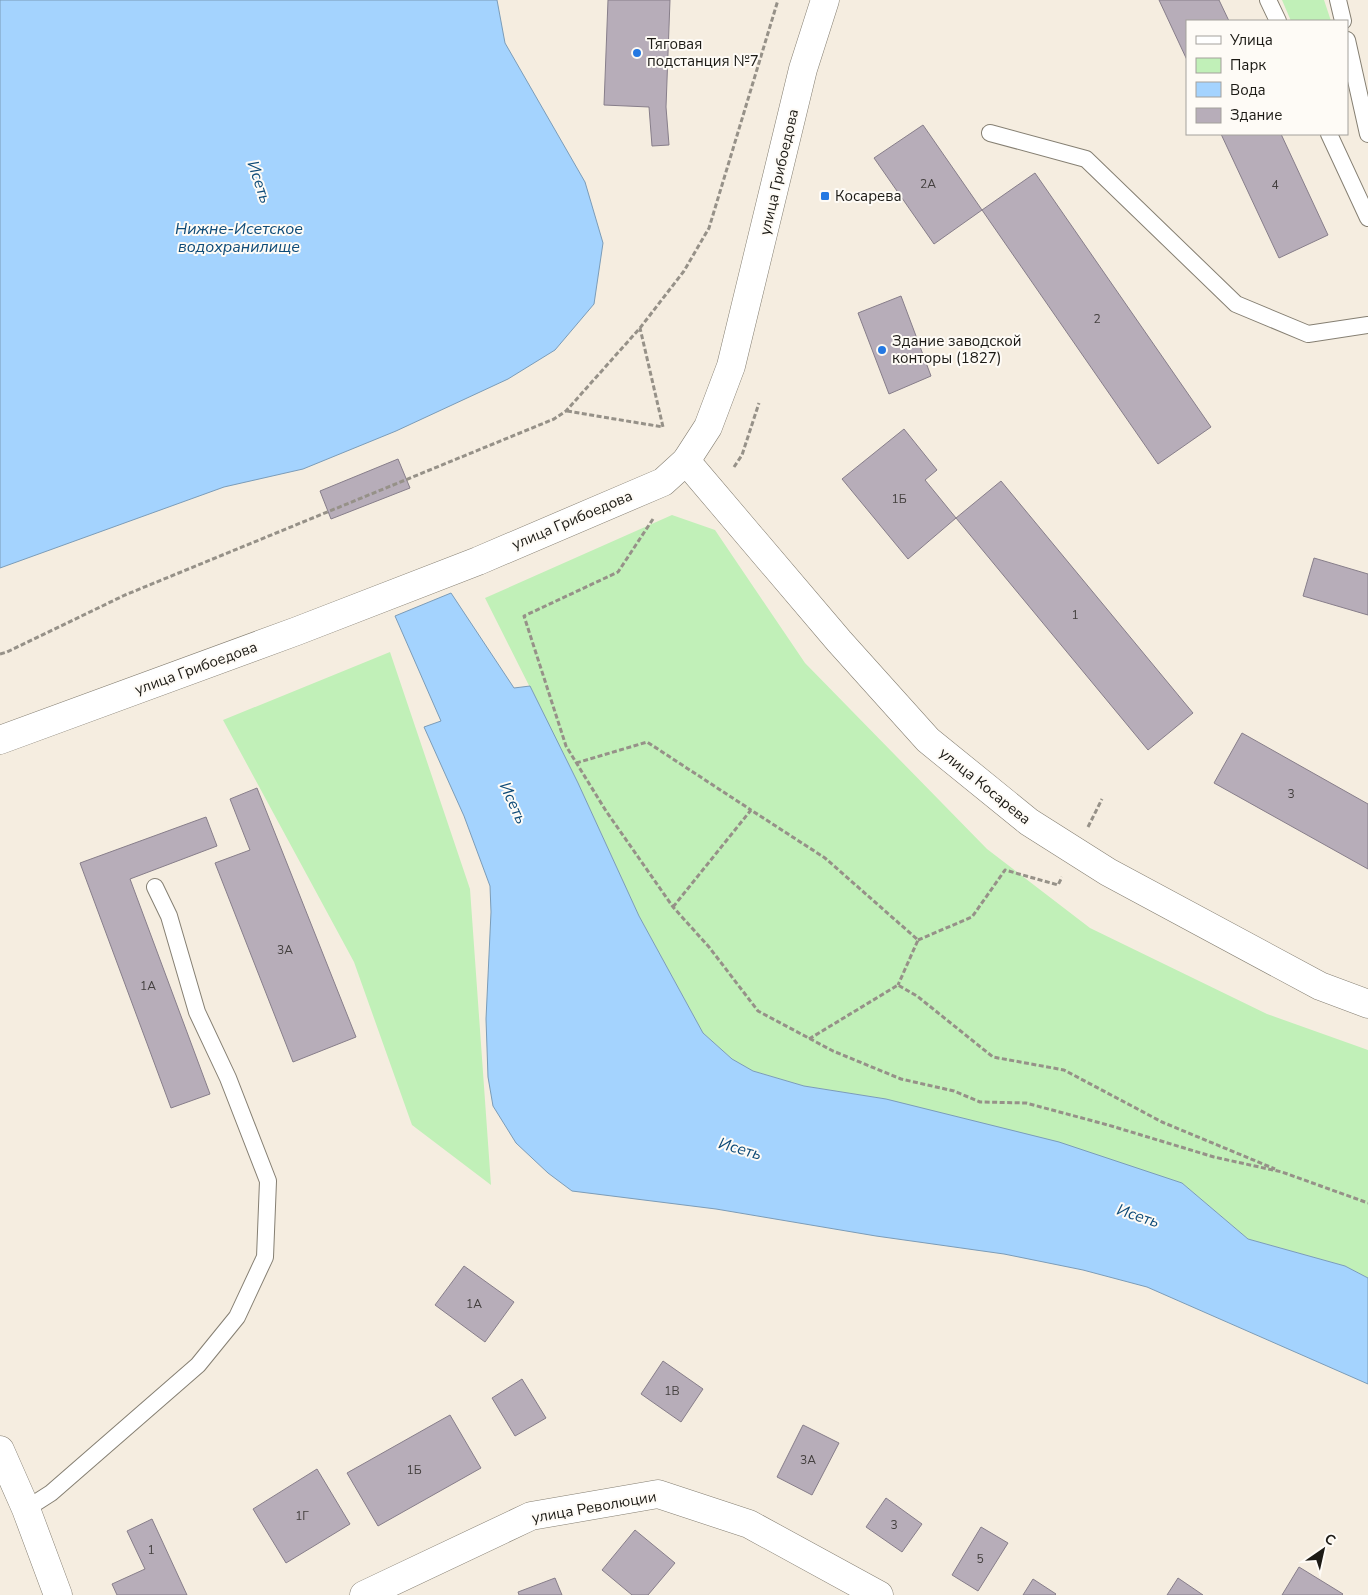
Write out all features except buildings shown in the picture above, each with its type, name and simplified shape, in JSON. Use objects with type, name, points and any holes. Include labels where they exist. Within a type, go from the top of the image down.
[{"type":"street","name":"улица Грибоедова","points":[[0,740],[296,631],[478,561],[663,482],[686,461],[708,427],[731,366],[803,69],[825,0]]},
{"type":"street","name":"улица Косарева","points":[[686,461],[833,634],[928,740],[1029,822],[1108,872],[1320,986],[1368,1004]]},
{"type":"street","points":[[0,1450],[26,1509],[58,1595]]},
{"type":"street","name":"улица Революции","points":[[364,1595],[531,1516],[658,1494],[748,1524],[878,1595]]},
{"type":"lane","points":[[1268,0],[1278,20]]},
{"type":"lane","points":[[1338,0],[1343,20]]},
{"type":"lane","points":[[1348,44],[1368,134]]},
{"type":"lane","points":[[990,133],[1086,159],[1236,304],[1308,334],[1368,326]]},
{"type":"lane","points":[[1329,135],[1368,218]]},
{"type":"lane","points":[[26,1509],[51,1493],[198,1366],[237,1317],[265,1257],[268,1181],[228,1078],[197,1012],[169,916],[155,887]]},
{"type":"path","points":[[0,654],[125,595],[554,419],[566,411],[640,328],[684,271],[709,228],[778,0]]},
{"type":"path","points":[[566,411],[663,427],[640,328]]},
{"type":"path","points":[[734,467],[742,454],[759,403]]},
{"type":"path","points":[[655,516],[618,572],[524,616],[566,746],[576,763],[606,811],[673,907],[709,947],[758,1011],[832,1051],[901,1079],[954,1091],[980,1102],[1026,1103],[1214,1157],[1282,1172]]},
{"type":"path","points":[[576,763],[647,742],[825,858],[918,940]]},
{"type":"path","points":[[673,907],[751,810]]},
{"type":"path","points":[[810,1039],[898,985],[918,940],[972,917],[1005,870],[1058,884]]},
{"type":"path","points":[[898,985],[917,996],[993,1057],[1064,1070],[1162,1122],[1282,1172],[1368,1203]]},
{"type":"green space","points":[[1282,0],[1324,0],[1331,20],[1291,20]]},
{"type":"green space","points":[[672,515],[715,530],[805,663],[987,849],[1090,928],[1267,1014],[1368,1050],[1368,1278],[1345,1266],[1248,1239],[1182,1183],[886,1099],[804,1086],[753,1071],[732,1059],[703,1033],[639,916],[578,783],[485,598]]},
{"type":"green space","points":[[390,652],[470,889],[491,1185],[412,1125],[354,962],[223,720]]},
{"type":"water","name":"Нижне-Исетское водохранилище","points":[[0,0],[497,0],[505,43],[585,182],[603,243],[594,304],[555,350],[508,379],[396,431],[303,469],[224,487],[0,568]]},
{"type":"water","name":"Исеть","points":[[451,593],[514,688],[530,686],[578,783],[639,916],[703,1033],[732,1059],[753,1071],[804,1086],[886,1099],[1059,1142],[1182,1183],[1248,1239],[1345,1266],[1368,1278],[1368,1384],[1147,1287],[1083,1270],[1004,1254],[876,1236],[716,1209],[572,1191],[548,1173],[516,1143],[493,1106],[488,1077],[486,1019],[491,912],[490,886],[464,816],[424,727],[441,721],[395,616]]},
{"type":"place","name":"Тяговая подстанция №7","points":[[637,53]]},
{"type":"place","name":"Косарева","points":[[825,196]]},
{"type":"place","name":"Здание заводской конторы (1827)","points":[[882,350]]}]
